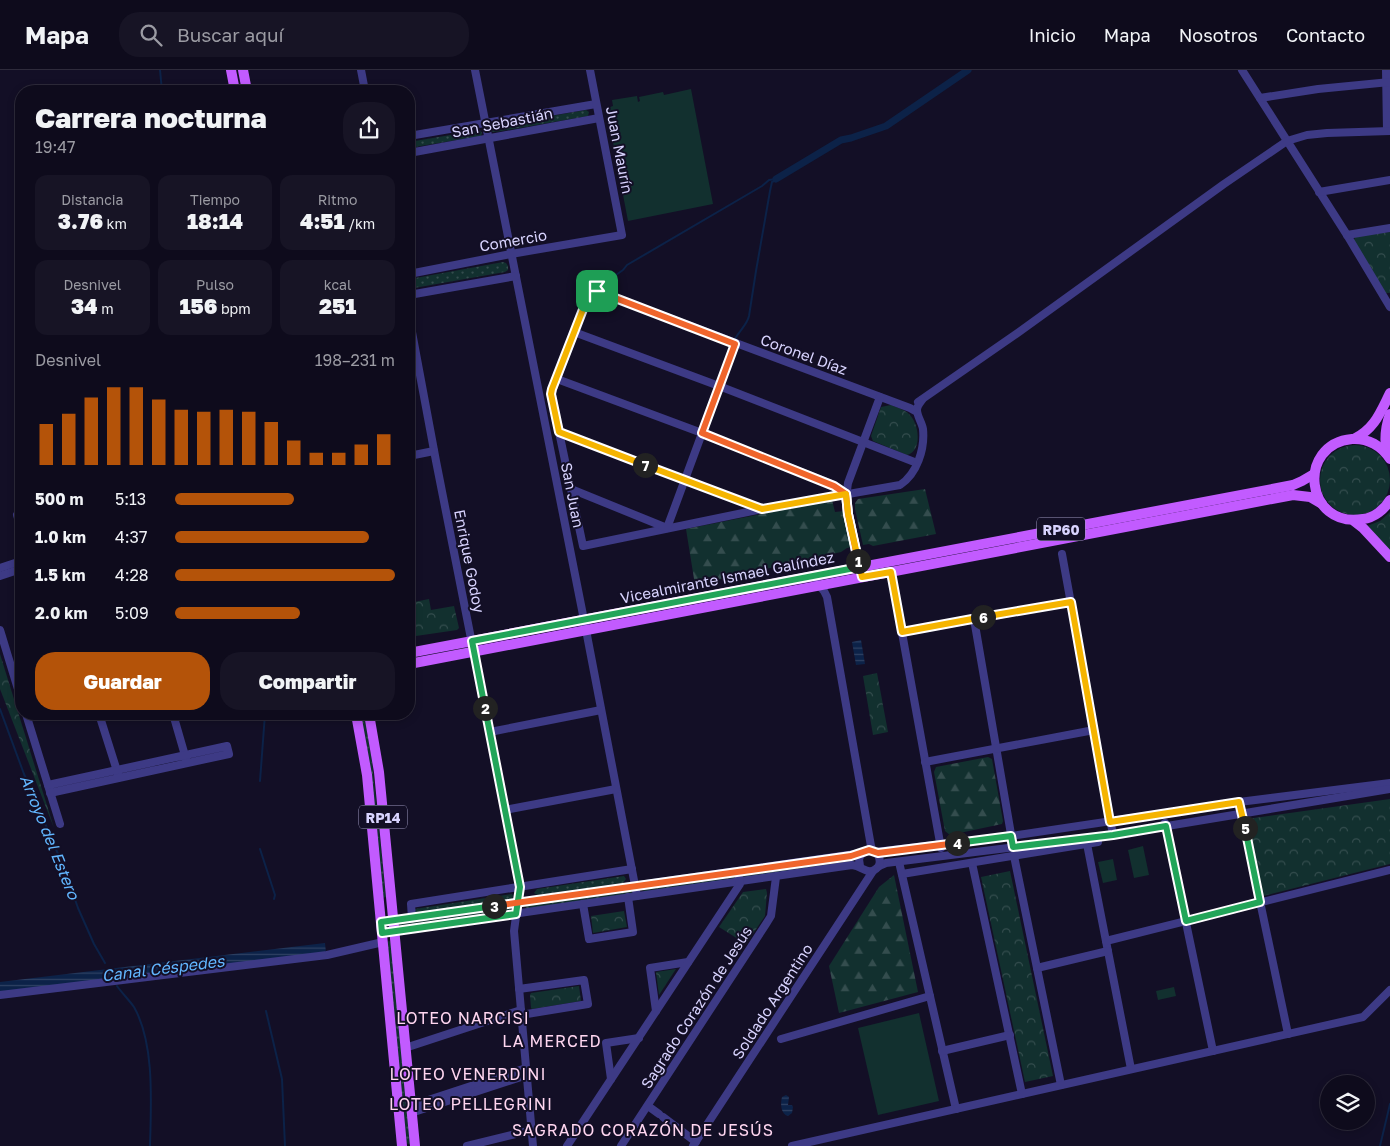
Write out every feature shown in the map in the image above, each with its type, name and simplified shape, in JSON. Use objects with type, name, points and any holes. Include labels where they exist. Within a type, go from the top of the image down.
[{"type":"main road","points":[[231,70],[234,85]]},
{"type":"main road","points":[[242,70],[246,85]]},
{"type":"main road","points":[[1354,439],[1372,426],[1390,393]]},
{"type":"main road","points":[[1388,457],[1385,432],[1390,414]]},
{"type":"main road","points":[[1322,504],[1315,490],[1314,474],[1320,458],[1338,442],[1354,439],[1369,441],[1382,449],[1388,457]]},
{"type":"main road","name":"Vicealmirante Ismael Galíndez","points":[[585,625],[806,578],[861,572],[1293,484],[1314,474]]},
{"type":"main road","name":"Vicealmirante Ismael Galíndez","points":[[415,652],[473,646],[819,585],[861,572],[891,572],[1293,495],[1310,497],[1322,504]]},
{"type":"main road","points":[[1354,521],[1367,519],[1378,513],[1390,500]]},
{"type":"main road","name":"RP60","points":[[1322,504],[1336,516],[1354,521]]},
{"type":"main road","points":[[1354,521],[1390,557]]},
{"type":"main road","name":"Vicealmirante Ismael Galíndez","points":[[415,662],[473,646]]},
{"type":"main road","name":"RP14","points":[[357,720],[367,775],[402,1146]]},
{"type":"main road","name":"RP14","points":[[370,720],[379,772],[415,1146]]},
{"type":"street","points":[[361,70],[364,85]]},
{"type":"street","name":"San Juan","points":[[475,70],[637,896]]},
{"type":"street","name":"Juan Maurín","points":[[590,70],[622,235]]},
{"type":"street","points":[[1242,70],[1390,307]]},
{"type":"street","points":[[917,463],[574,332],[551,394],[583,546],[762,509],[900,485],[910,477],[917,463],[922,449],[923,434],[917,412],[918,404],[922,400],[1287,141],[1308,135],[1327,133],[1389,131],[1386,70]]},
{"type":"street","points":[[1260,98],[1318,89],[1388,82]]},
{"type":"street","name":"San Sebastián","points":[[415,135],[596,104]]},
{"type":"street","name":"San Sebastián","points":[[415,152],[599,118]]},
{"type":"street","points":[[1319,192],[1390,180]]},
{"type":"street","points":[[1346,235],[1390,228]]},
{"type":"street","name":"Comercio","points":[[415,273],[622,235]]},
{"type":"street","points":[[415,294],[516,276]]},
{"type":"street","name":"Coronel Díaz","points":[[574,332],[589,294],[597,291],[917,412]]},
{"type":"street","points":[[667,528],[735,344]]},
{"type":"street","name":"Enrique Godoy","points":[[415,348],[520,887],[514,931],[533,1146]]},
{"type":"street","points":[[556,379],[702,433],[834,486],[846,494]]},
{"type":"street","points":[[861,572],[848,514],[846,494],[848,483],[880,397]]},
{"type":"street","points":[[900,405],[922,400]]},
{"type":"street","points":[[559,432],[762,509]]},
{"type":"street","points":[[415,455],[434,451]]},
{"type":"street","points":[[571,489],[667,528]]},
{"type":"street","points":[[1062,554],[1113,835]]},
{"type":"street","points":[[0,568],[15,563]]},
{"type":"street","points":[[0,576],[15,570]]},
{"type":"street","points":[[891,572],[942,856]]},
{"type":"street","points":[[806,578],[819,585],[828,600],[871,846],[880,859],[876,868]]},
{"type":"street","points":[[902,632],[1071,602]]},
{"type":"street","points":[[974,619],[1011,836],[1061,1085]]},
{"type":"street","points":[[0,630],[15,679]]},
{"type":"street","points":[[490,732],[601,710]]},
{"type":"street","points":[[28,720],[60,824]]},
{"type":"street","points":[[101,720],[118,774]]},
{"type":"street","points":[[49,789],[187,759],[175,720]]},
{"type":"street","points":[[925,762],[1094,730]]},
{"type":"street","points":[[381,922],[738,872],[866,851],[874,852],[1011,836],[1239,802],[1390,783]]},
{"type":"street","points":[[506,810],[616,789]]},
{"type":"street","points":[[902,874],[989,860],[1014,851],[1390,789]]},
{"type":"street","points":[[1239,802],[1288,1034]]},
{"type":"street","points":[[1163,814],[1213,1051]]},
{"type":"street","points":[[0,995],[327,955],[383,937],[394,931],[628,897],[852,865],[860,866],[866,871],[883,864],[942,856],[1087,844],[1098,842],[1097,837]]},
{"type":"street","points":[[986,839],[989,860]]},
{"type":"street","points":[[1087,844],[1131,1069]]},
{"type":"street","points":[[860,866],[859,859],[862,853]]},
{"type":"street","points":[[899,862],[956,1109]]},
{"type":"street","points":[[972,862],[1022,1094]]},
{"type":"street","name":"Soldado Argentino","points":[[694,1144],[876,868]]},
{"type":"street","points":[[412,918],[411,904],[632,869]]},
{"type":"street","points":[[1106,941],[1390,870]]},
{"type":"street","points":[[567,1146],[740,884],[738,872]]},
{"type":"street","name":"Sagrado Corazón de Jesús","points":[[621,1146],[766,924],[770,916],[776,877]]},
{"type":"street","points":[[583,904],[588,939],[633,932],[628,897]]},
{"type":"street","points":[[1037,968],[1108,951]]},
{"type":"street","points":[[656,1011],[650,968],[688,962]]},
{"type":"street","points":[[405,1048],[521,1012],[588,1004],[584,980],[519,989]]},
{"type":"street","points":[[792,1146],[1363,1017],[1390,990]]},
{"type":"street","points":[[781,1039],[930,996]]},
{"type":"street","points":[[942,1050],[1010,1035]]},
{"type":"street","points":[[611,1079],[606,1043],[639,1038]]},
{"type":"street","points":[[411,1109],[526,1072]]},
{"type":"street","points":[[648,1106],[694,1144]]},
{"type":"street","points":[[467,1146],[532,1130]]},
{"type":"green space","points":[[691,89],[713,204],[628,221],[607,111],[613,106],[612,100],[637,96],[638,102],[640,101],[639,97],[663,92],[664,95]]},
{"type":"green space","points":[[586,110],[589,112],[588,116],[496,132],[491,130],[493,126]]},
{"type":"green space","points":[[480,130],[482,133],[481,136],[415,147],[415,141]]},
{"type":"green space","points":[[1390,232],[1390,293],[1386,293],[1353,241],[1356,236]]},
{"type":"green space","points":[[503,262],[508,266],[508,270],[505,272],[415,288],[415,278]]},
{"type":"green space","points":[[891,405],[907,412],[917,430],[918,436],[915,448],[907,455],[873,441],[871,436],[881,407]]},
{"type":"green space","points":[[1362,445],[1375,451],[1384,460],[1388,466],[1390,480],[1388,494],[1380,505],[1369,513],[1348,515],[1341,513],[1330,505],[1322,494],[1320,473],[1322,466],[1330,455],[1341,447]]},
{"type":"green space","points":[[925,489],[936,534],[873,546],[869,544],[863,545],[855,509],[855,503],[858,499]]},
{"type":"green space","points":[[832,500],[835,512],[844,511],[853,547],[841,552],[695,585],[686,529]]},
{"type":"green space","points":[[1390,512],[1390,551],[1367,526],[1380,521]]},
{"type":"green space","points":[[429,599],[431,610],[454,606],[459,628],[457,630],[415,636],[415,602]]},
{"type":"green space","points":[[0,654],[15,702],[15,720],[20,720],[54,828],[0,689]]},
{"type":"green space","points":[[877,673],[888,732],[873,735],[863,676]]},
{"type":"green space","points":[[360,720],[365,720],[372,761],[386,897],[382,898]]},
{"type":"green space","points":[[988,757],[992,759],[1002,824],[950,835],[945,831],[934,772],[936,767]]},
{"type":"green space","points":[[1390,799],[1390,864],[1263,896],[1247,819]]},
{"type":"green space","points":[[1143,846],[1149,875],[1134,878],[1128,850]]},
{"type":"green space","points":[[1113,859],[1117,880],[1103,883],[1098,862]]},
{"type":"green space","points":[[829,861],[831,864],[743,878],[741,875],[742,873]]},
{"type":"green space","points":[[1010,871],[1053,1076],[1025,1082],[981,877]]},
{"type":"green space","points":[[737,875],[735,879],[645,892],[643,890],[644,887]]},
{"type":"green space","points":[[894,875],[918,992],[839,1013],[829,966],[879,887]]},
{"type":"green space","points":[[624,876],[626,879],[623,883],[537,895],[534,893],[537,889]]},
{"type":"green space","points":[[629,889],[632,892],[630,894],[527,909],[525,906],[527,904]]},
{"type":"green space","points":[[766,889],[765,916],[746,944],[719,927],[743,892]]},
{"type":"green space","points":[[512,894],[512,900],[414,913],[415,909]]},
{"type":"green space","points":[[509,907],[510,911],[401,927],[399,925],[400,923]]},
{"type":"green space","points":[[624,911],[627,927],[593,933],[591,916]]},
{"type":"green space","points":[[387,942],[391,942],[411,1143],[409,1144],[406,1143]]},
{"type":"green space","points":[[676,969],[659,995],[656,972]]},
{"type":"green space","points":[[579,986],[581,1001],[531,1008],[531,993]]},
{"type":"green space","points":[[1174,987],[1176,996],[1158,1000],[1156,991]]},
{"type":"green space","points":[[919,1013],[939,1101],[878,1115],[858,1028]]},
{"type":"water","points":[[861,640],[865,664],[856,665],[852,642]]},
{"type":"water","name":"Canal Céspedes","points":[[325,943],[326,953],[0,992],[0,982]]},
{"type":"water","points":[[786,1095],[789,1097],[788,1105],[793,1107],[792,1113],[788,1116],[782,1111],[781,1106],[782,1097]]},
{"type":"waterway","points":[[160,70],[161,85]]},
{"type":"waterway","points":[[776,179],[841,140],[886,126],[968,70]]},
{"type":"waterway","points":[[599,287],[627,265],[762,186],[769,180],[776,179]]},
{"type":"waterway","points":[[735,339],[749,316],[770,191],[774,181]]},
{"type":"waterway","name":"Arroyo del Estero","points":[[0,709],[24,774],[64,868],[78,908],[94,944],[105,963]]},
{"type":"waterway","points":[[260,781],[265,720]]},
{"type":"waterway","points":[[260,849],[275,895],[274,899]]},
{"type":"waterway","name":"Canal Céspedes","points":[[117,986],[134,1007],[146,1038],[150,1075],[150,1146]]},
{"type":"waterway","points":[[266,1011],[282,1079],[285,1146]]},
{"type":"waterway","points":[[1380,1146],[1390,1104]]},
{"type":"district","name":"LOTEO NARCISI","points":[[463,1018]]},
{"type":"district","name":"LA MERCED","points":[[552,1041]]},
{"type":"district","name":"LOTEO VENERDINI","points":[[468,1074]]},
{"type":"district","name":"LOTEO PELLEGRINI","points":[[471,1104]]},
{"type":"district","name":"SAGRADO CORAZÓN DE JESÚS","points":[[643,1130]]},
{"type":"route","points":[[597,291],[589,294],[552,389],[551,394],[559,432],[762,509],[846,494],[848,506],[848,514],[859,562],[862,577],[891,572],[902,632],[1071,602],[1110,822],[1239,802],[1260,902],[1186,921],[1166,826],[1113,835],[1013,847],[1011,836],[878,853],[869,850],[851,856],[518,903],[381,922],[382,933],[516,914],[518,903],[520,887],[472,641],[860,567],[848,514],[846,494],[834,486],[702,433],[735,344],[597,291]]}]
